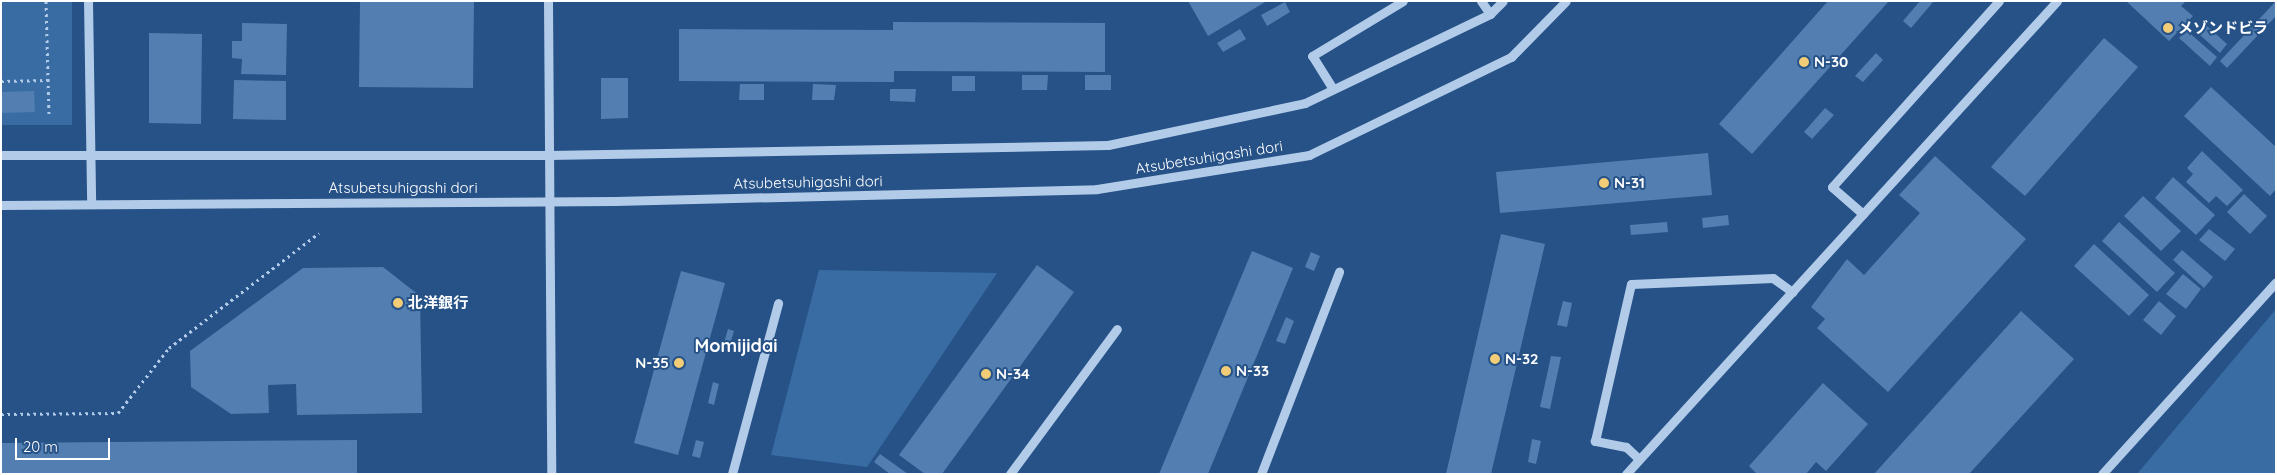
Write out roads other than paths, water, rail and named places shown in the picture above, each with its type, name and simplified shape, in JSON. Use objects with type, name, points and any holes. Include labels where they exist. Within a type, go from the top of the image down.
[{"type":"street","points":[[88,1],[92,203]]},
{"type":"street","points":[[548,1],[552,474]]},
{"type":"street","points":[[1333,89],[1312,56],[1403,1]]},
{"type":"street","points":[[1481,1],[1490,14]]},
{"type":"street","name":"Atsubetsuhigashi dori","points":[[1,155],[550,155],[1108,145],[1304,103],[1490,14],[1503,1]]},
{"type":"street","name":"Atsubetsuhigashi dori","points":[[1,205],[551,201],[1097,189],[1309,155],[1511,57],[1566,1]]},
{"type":"street","points":[[1863,214],[1832,187],[2000,1]]},
{"type":"street","points":[[1626,474],[2057,1]]},
{"type":"street","points":[[1262,474],[1339,272]]},
{"type":"street","points":[[1639,459],[1626,446],[1595,441],[1631,284],[1773,278],[1792,292]]},
{"type":"street","points":[[2102,474],[2276,282]]},
{"type":"street","points":[[732,474],[778,303]]},
{"type":"street","points":[[1010,474],[1117,329]]},
{"type":"place","name":"メゾンドビラ","points":[[2168,28]]},
{"type":"place","name":"N-30","points":[[1804,62]]},
{"type":"place","name":"N-31","points":[[1604,183]]},
{"type":"place","name":"北洋銀行","points":[[398,303]]},
{"type":"place","name":"N-32","points":[[1495,359]]},
{"type":"place","name":"N-35","points":[[679,363]]},
{"type":"place","name":"N-33","points":[[1226,371]]},
{"type":"place","name":"N-34","points":[[986,374]]},
{"type":"district","name":"Momijidai","points":[[736,346]]}]
